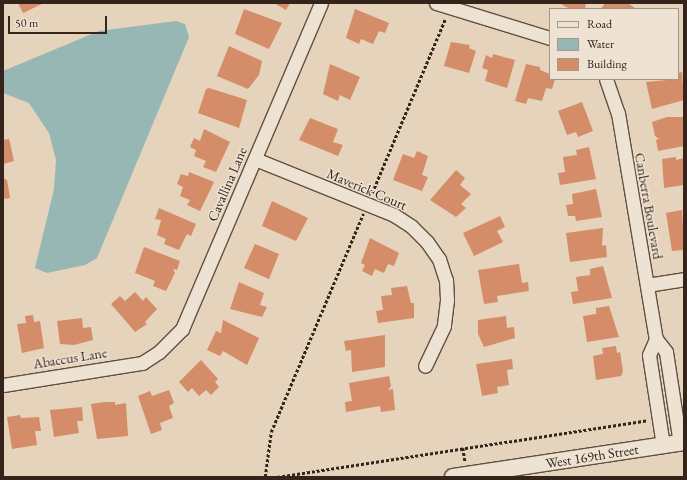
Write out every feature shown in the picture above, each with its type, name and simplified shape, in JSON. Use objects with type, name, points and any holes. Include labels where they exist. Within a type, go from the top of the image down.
[{"type":"street","name":"Cavallina Lane","points":[[142,362],[159,352],[182,329],[321,3]]},
{"type":"street","points":[[436,3],[549,38]]},
{"type":"street","name":"Canberra Boulevard","points":[[606,80],[618,113],[656,339],[666,352],[682,442]]},
{"type":"street","name":"Maverick Court","points":[[255,159],[366,206],[394,215],[411,226],[439,259],[446,280],[444,326],[425,366]]},
{"type":"street","points":[[647,285],[684,279]]},
{"type":"street","name":"Canberra Boulevard","points":[[656,339],[649,355],[663,445]]},
{"type":"street","name":"Abaccus Lane","points":[[3,385],[142,362]]},
{"type":"street","name":"West 169th Street","points":[[453,477],[682,442]]},
{"type":"path","points":[[266,477],[271,432],[450,8]]},
{"type":"path","points":[[277,477],[649,420]]},
{"type":"path","points":[[463,448],[465,466]]},
{"type":"water","points":[[176,21],[185,24],[189,37],[97,258],[85,265],[47,273],[35,268],[54,189],[56,160],[49,133],[29,103],[3,93],[3,71],[99,31]]},
{"type":"building","points":[[18,3],[44,3],[23,13]]},
{"type":"building","points":[[274,3],[290,3],[286,10]]},
{"type":"building","points":[[559,3],[586,3],[585,8],[568,8]]},
{"type":"building","points":[[605,3],[628,3],[635,8],[602,8]]},
{"type":"building","points":[[244,9],[282,23],[269,49],[235,34]]},
{"type":"building","points":[[355,9],[389,23],[385,33],[379,31],[373,44],[361,39],[359,44],[346,38]]},
{"type":"building","points":[[451,42],[470,45],[469,48],[476,51],[469,73],[444,66]]},
{"type":"building","points":[[229,46],[262,61],[259,75],[248,89],[217,76]]},
{"type":"building","points":[[493,54],[515,60],[507,88],[485,81],[488,70],[482,68],[486,55],[492,58]]},
{"type":"building","points":[[330,64],[360,77],[350,100],[340,95],[338,101],[323,94]]},
{"type":"building","points":[[526,64],[540,67],[540,70],[549,74],[549,80],[555,80],[552,89],[546,88],[542,101],[528,98],[526,104],[515,101]]},
{"type":"building","points":[[682,72],[684,100],[652,109],[646,82],[679,80],[679,73]]},
{"type":"building","points":[[209,88],[247,100],[239,128],[198,113],[206,89]]},
{"type":"building","points":[[582,102],[593,131],[578,137],[576,132],[567,135],[558,111]]},
{"type":"building","points":[[667,117],[684,117],[684,146],[658,151],[656,140],[659,139],[655,136],[652,122]]},
{"type":"building","points":[[310,118],[338,129],[333,142],[343,145],[338,156],[299,140]]},
{"type":"building","points":[[204,129],[230,142],[216,172],[203,167],[206,161],[194,156],[196,150],[190,147],[194,138],[200,141]]},
{"type":"building","points":[[9,139],[14,161],[3,164],[3,140]]},
{"type":"building","points":[[589,147],[596,179],[560,185],[558,173],[565,172],[563,157],[577,155],[576,150]]},
{"type":"building","points":[[417,151],[428,156],[422,175],[428,177],[422,191],[393,180],[403,154],[414,158]]},
{"type":"building","points":[[676,157],[676,160],[684,158],[684,185],[664,188],[662,159]]},
{"type":"building","points":[[456,170],[465,178],[460,185],[471,194],[461,204],[466,208],[456,217],[430,200]]},
{"type":"building","points":[[189,172],[214,182],[200,211],[187,205],[190,200],[180,196],[183,187],[177,184],[181,174],[188,176]]},
{"type":"building","points":[[3,178],[7,180],[10,198],[3,199]]},
{"type":"building","points":[[596,189],[602,217],[576,221],[575,216],[568,216],[566,205],[573,204],[572,194]]},
{"type":"building","points":[[272,201],[308,218],[296,241],[262,226]]},
{"type":"building","points":[[159,208],[196,224],[191,236],[187,234],[179,250],[164,244],[166,239],[157,235],[161,220],[155,219]]},
{"type":"building","points":[[682,210],[684,250],[672,251],[666,213]]},
{"type":"building","points":[[500,216],[505,227],[497,231],[503,242],[474,256],[463,233]]},
{"type":"building","points":[[603,228],[602,246],[606,245],[607,257],[570,262],[566,233]]},
{"type":"building","points":[[370,238],[399,253],[394,266],[388,264],[384,273],[375,269],[372,276],[362,271],[365,265],[361,263]]},
{"type":"building","points":[[255,244],[279,254],[269,279],[244,268]]},
{"type":"building","points":[[144,247],[180,261],[177,270],[173,269],[175,273],[166,291],[153,286],[155,281],[135,273]]},
{"type":"building","points":[[519,264],[522,283],[528,282],[529,291],[497,296],[498,302],[484,304],[478,270]]},
{"type":"building","points":[[603,266],[612,298],[573,304],[571,292],[578,291],[576,277],[590,275],[590,269]]},
{"type":"building","points":[[239,282],[264,293],[260,305],[267,307],[262,317],[230,309]]},
{"type":"building","points":[[407,286],[411,303],[414,303],[414,318],[378,323],[376,311],[383,310],[381,296],[392,295],[391,288]]},
{"type":"building","points":[[135,292],[143,301],[146,297],[157,309],[145,322],[147,324],[135,332],[111,304],[120,296],[125,301]]},
{"type":"building","points":[[609,306],[619,337],[587,342],[583,316],[596,314],[596,308]]},
{"type":"building","points":[[33,315],[34,322],[40,321],[44,348],[22,353],[17,324],[26,323],[25,316]]},
{"type":"building","points":[[506,316],[507,328],[514,327],[515,338],[484,347],[478,334],[478,320]]},
{"type":"building","points":[[82,318],[83,328],[91,327],[93,340],[74,345],[60,344],[57,321]]},
{"type":"building","points":[[223,320],[259,338],[247,365],[223,351],[220,356],[207,350],[216,331],[221,333]]},
{"type":"building","points":[[385,335],[385,367],[352,372],[351,350],[346,351],[344,341]]},
{"type":"building","points":[[616,346],[617,353],[620,352],[623,371],[621,376],[596,380],[593,356],[603,354],[602,348]]},
{"type":"building","points":[[512,359],[513,369],[507,370],[509,385],[497,387],[498,393],[482,396],[476,364]]},
{"type":"building","points":[[201,360],[218,379],[215,382],[219,387],[211,395],[206,390],[199,396],[192,388],[188,392],[179,382]]},
{"type":"building","points":[[389,376],[391,386],[388,390],[393,389],[395,410],[381,412],[380,406],[346,412],[345,402],[352,401],[349,383]]},
{"type":"building","points":[[169,390],[174,403],[169,406],[173,418],[160,423],[162,430],[151,434],[138,396],[150,391],[152,396]]},
{"type":"building","points":[[115,402],[115,405],[126,403],[128,436],[97,439],[91,404]]},
{"type":"building","points":[[82,407],[83,421],[77,421],[79,433],[54,437],[50,410]]},
{"type":"building","points":[[20,415],[21,418],[39,417],[41,431],[35,431],[37,445],[12,449],[7,417]]}]
